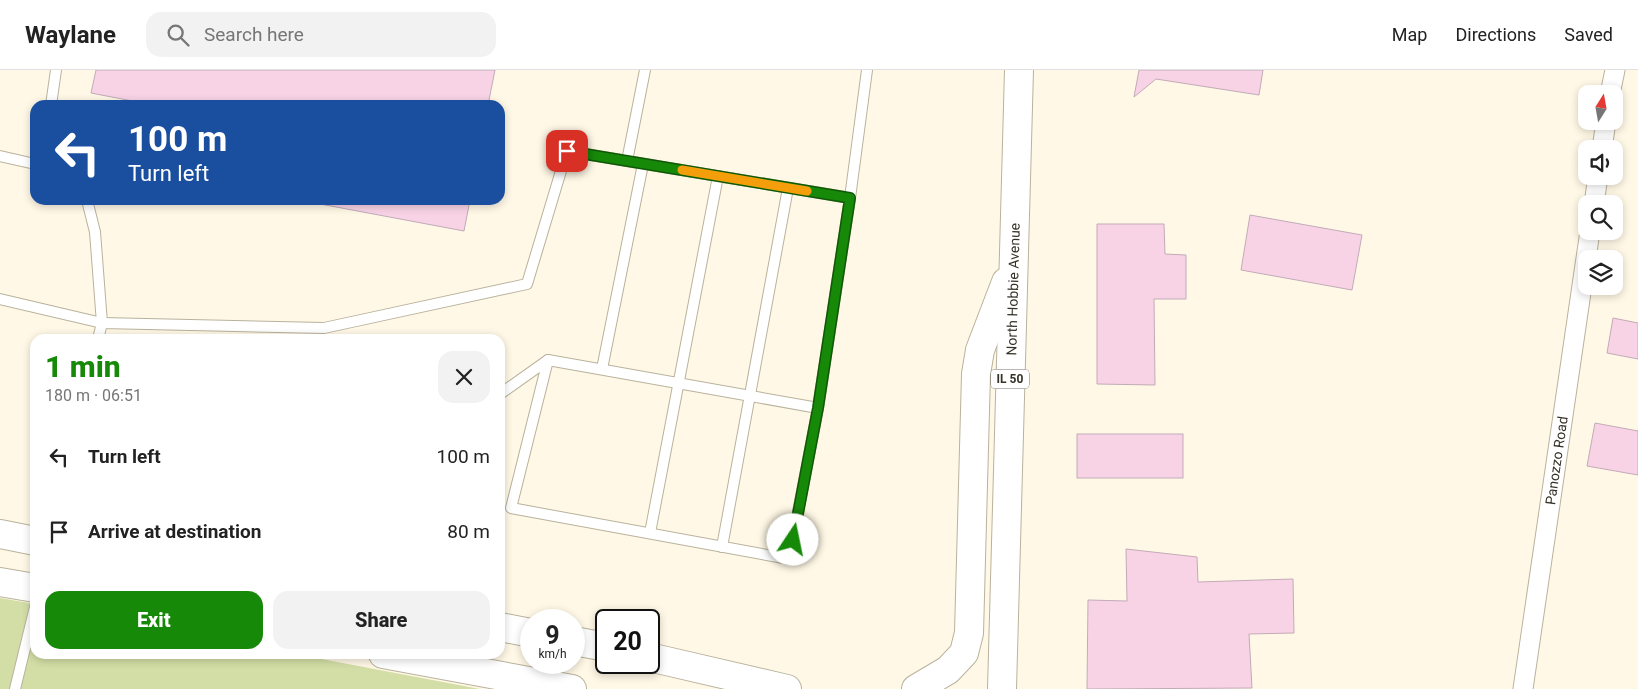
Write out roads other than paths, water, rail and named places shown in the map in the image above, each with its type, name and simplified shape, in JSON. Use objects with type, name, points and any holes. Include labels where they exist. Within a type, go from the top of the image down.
[{"type":"main road","name":"North Hobbie Avenue","points":[[1002,689],[1019,70]]},
{"type":"main road","points":[[916,689],[948,670],[964,653],[969,633],[976,374],[980,350],[1014,262]]},
{"type":"main road","points":[[0,534],[30,540]]},
{"type":"main road","points":[[0,582],[30,587]]},
{"type":"main road","points":[[505,629],[520,631]]},
{"type":"main road","points":[[410,659],[572,689]]},
{"type":"main road","points":[[660,660],[787,689]]},
{"type":"street","points":[[1612,85],[1615,70]]},
{"type":"street","name":"Panozzo Road","points":[[1523,689],[1589,240]]},
{"type":"lane","points":[[52,100],[56,70]]},
{"type":"lane","points":[[627,161],[645,70]]},
{"type":"lane","points":[[548,360],[512,508],[789,559],[818,408],[850,198],[867,70]]},
{"type":"lane","points":[[0,299],[102,323],[324,328],[527,284],[567,151],[850,198]]},
{"type":"lane","points":[[0,156],[30,163]]},
{"type":"lane","points":[[602,370],[643,164]]},
{"type":"lane","points":[[650,533],[718,176]]},
{"type":"lane","points":[[722,547],[788,188]]},
{"type":"lane","points":[[87,205],[95,232],[102,323],[99,334]]},
{"type":"lane","points":[[505,390],[548,360],[818,408]]},
{"type":"lane","points":[[15,689],[30,628]]}]
